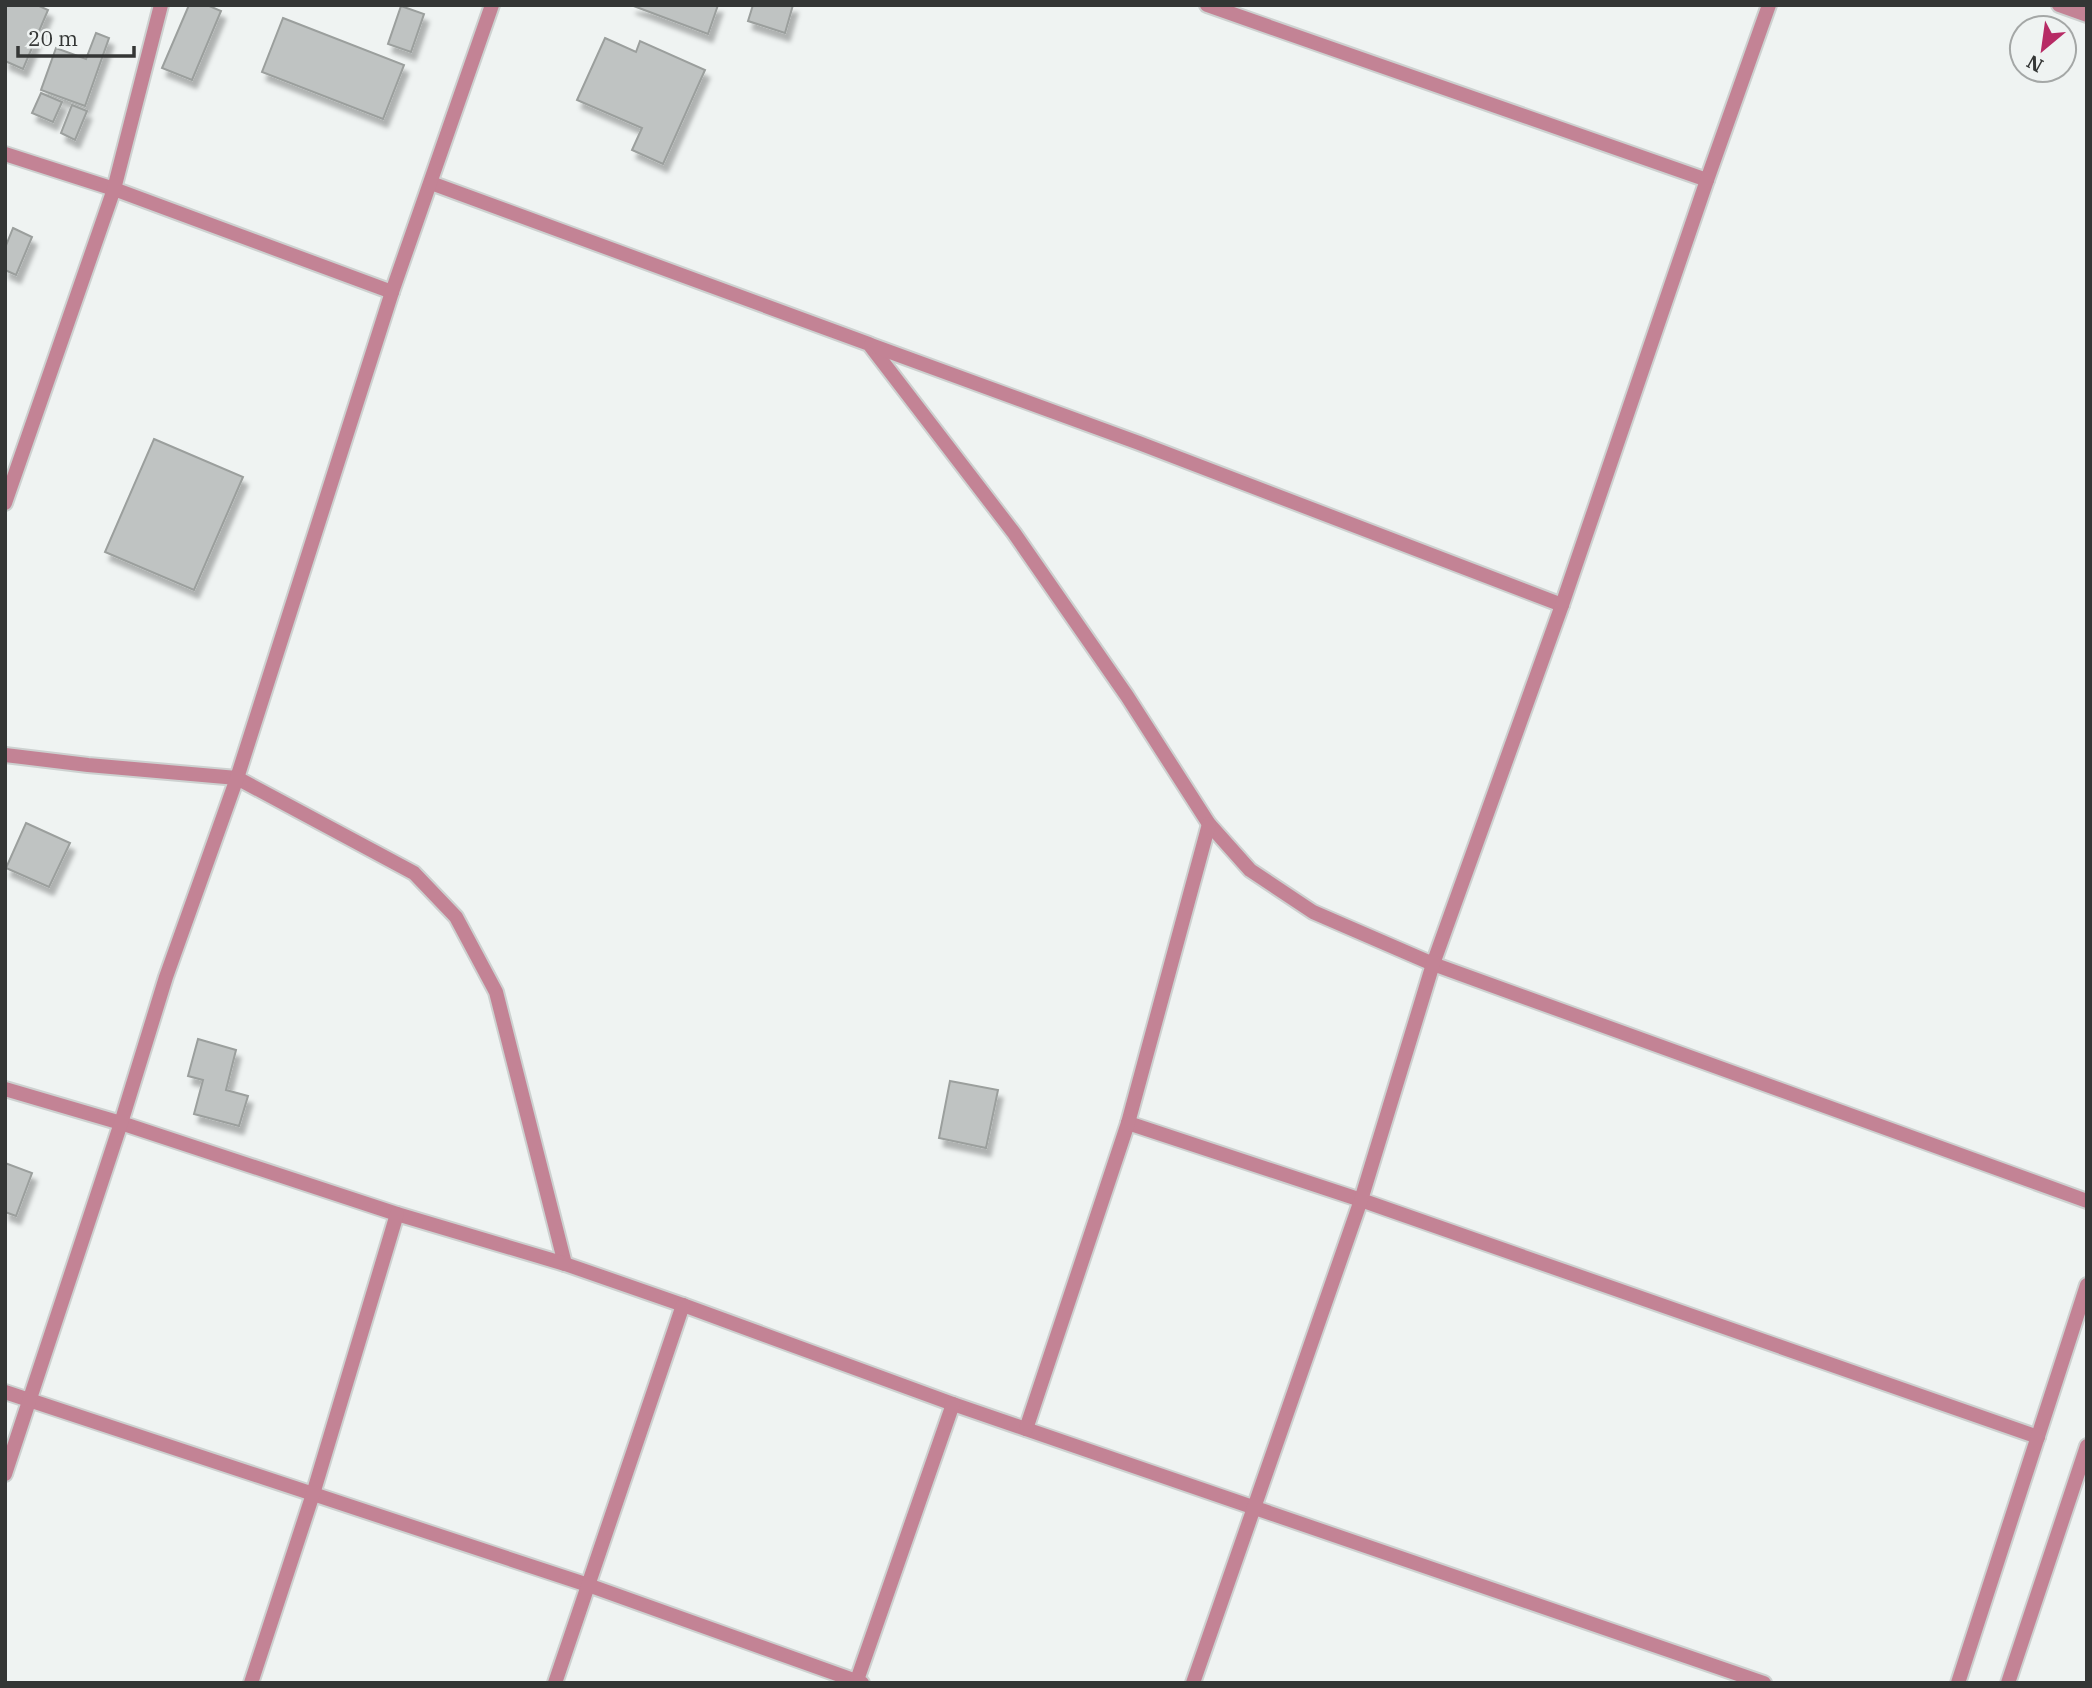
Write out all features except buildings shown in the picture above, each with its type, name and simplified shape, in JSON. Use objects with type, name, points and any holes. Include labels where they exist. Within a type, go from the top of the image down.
[{"type":"street","points":[[5,503],[114,189],[161,5]]},
{"type":"street","points":[[1207,5],[1707,180]]},
{"type":"street","points":[[1192,1683],[1361,1200],[1433,964],[1562,605],[1769,5]]},
{"type":"street","points":[[2059,5],[2087,15]]},
{"type":"street","points":[[5,1474],[121,1123],[166,977],[237,778],[392,292],[489,6]]},
{"type":"street","points":[[5,154],[114,189],[392,292]]},
{"type":"street","points":[[431,183],[1139,443],[1562,605]]},
{"type":"street","points":[[869,344],[1014,533],[1127,696],[1209,824],[1250,870],[1313,912],[1433,964],[2087,1200]]},
{"type":"street","points":[[5,755],[237,778],[414,873],[456,918],[496,992],[565,1264]]},
{"type":"street","points":[[1026,1429],[1128,1124],[1209,824]]},
{"type":"street","points":[[5,1089],[121,1123],[397,1214],[565,1264],[953,1405],[1764,1683]]},
{"type":"street","points":[[1128,1124],[1361,1200],[2038,1437]]},
{"type":"street","points":[[251,1683],[313,1494],[397,1214]]},
{"type":"street","points":[[1958,1683],[2086,1293]]},
{"type":"street","points":[[555,1683],[683,1305]]},
{"type":"street","points":[[5,1392],[588,1584],[858,1682],[953,1405]]},
{"type":"street","points":[[2008,1683],[2087,1446]]}]
